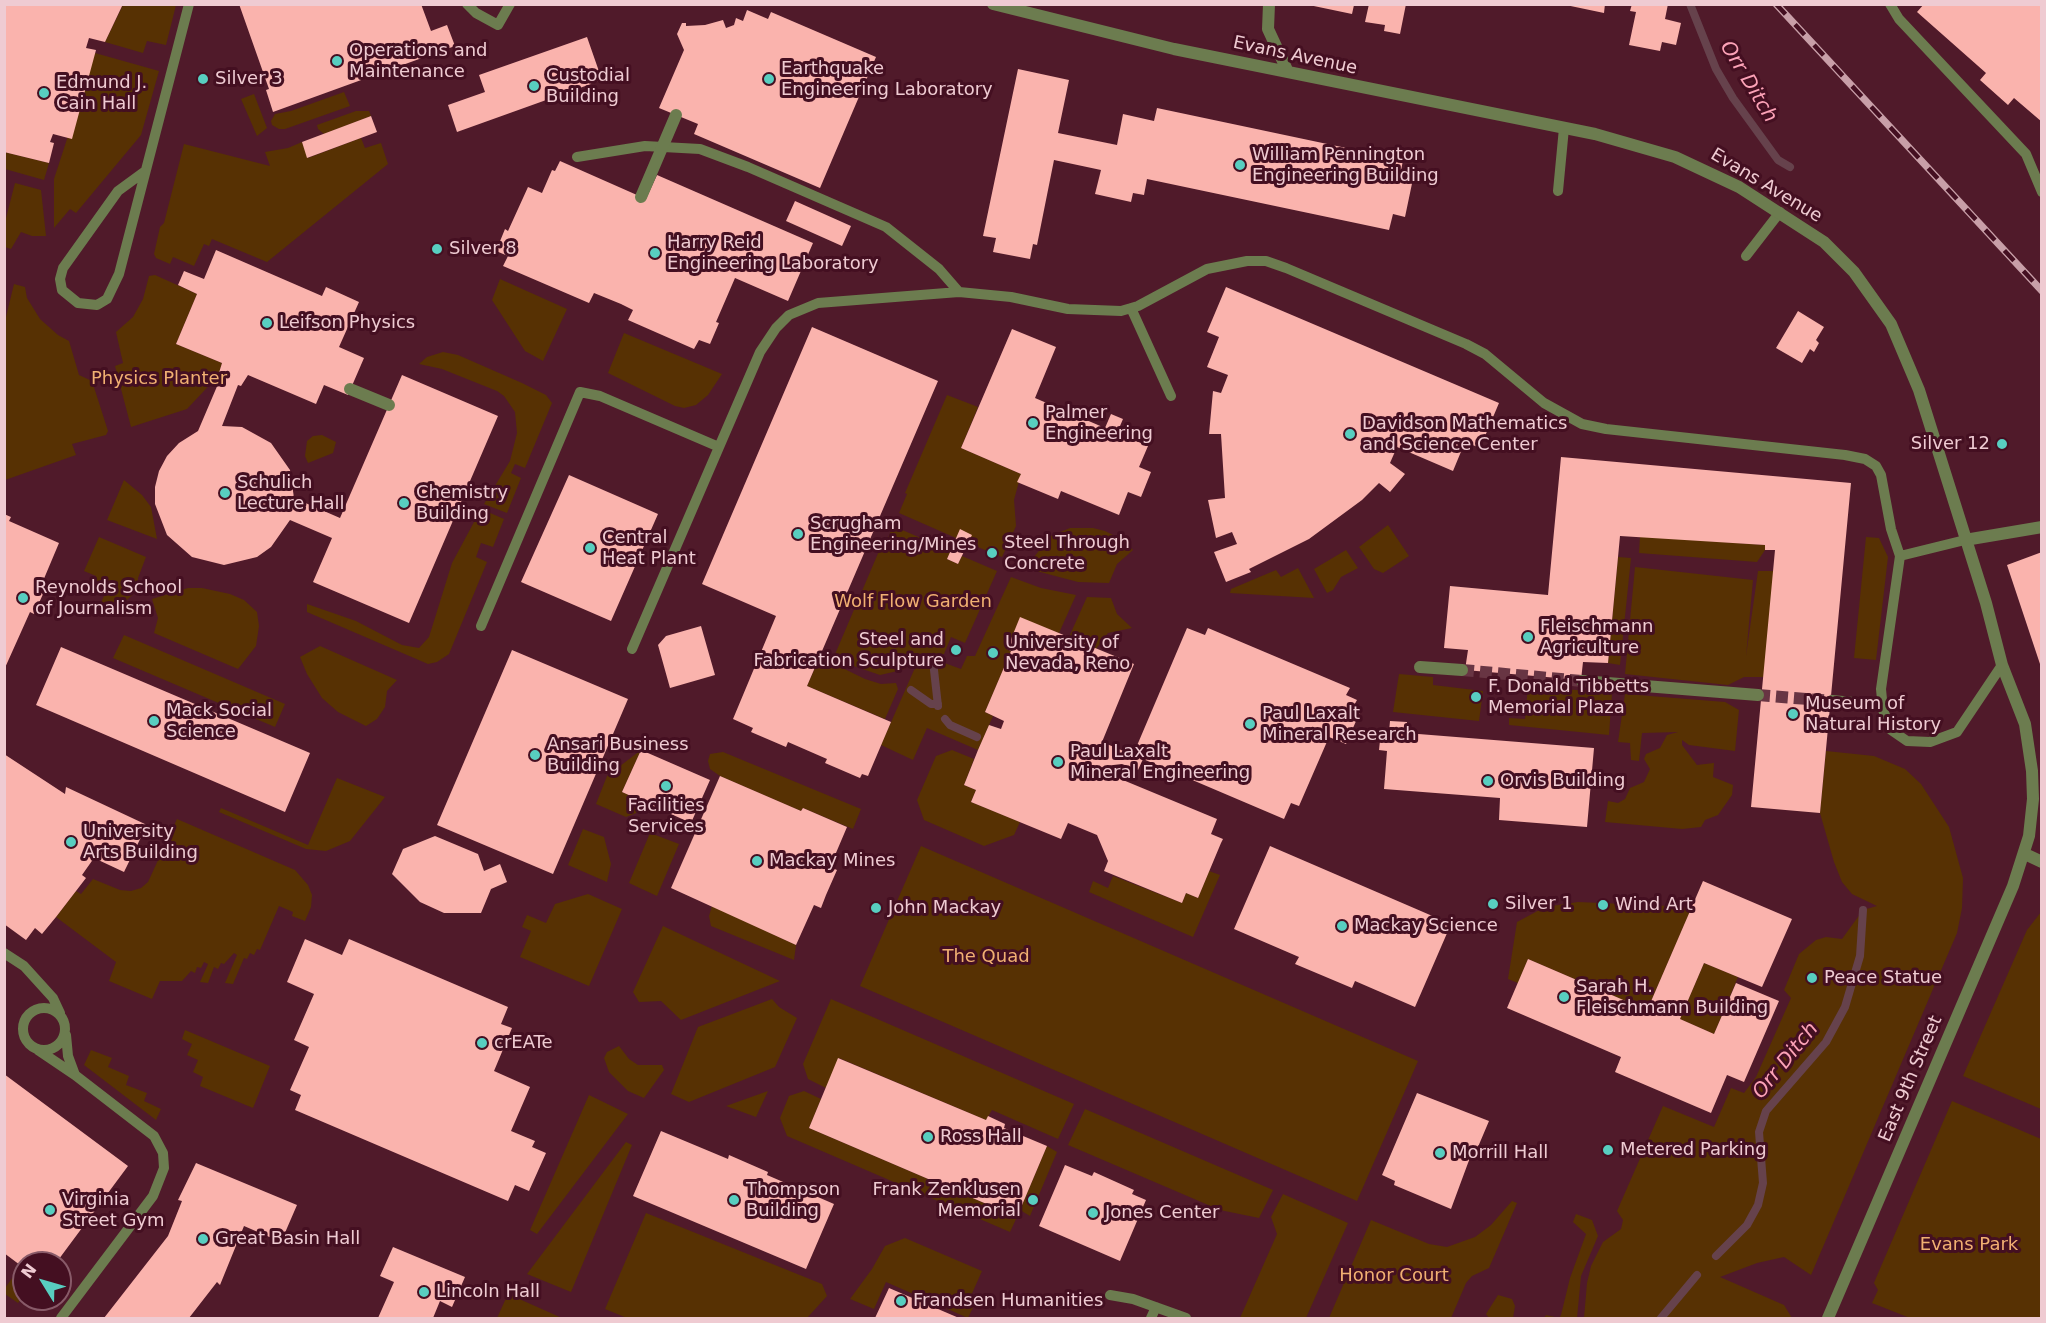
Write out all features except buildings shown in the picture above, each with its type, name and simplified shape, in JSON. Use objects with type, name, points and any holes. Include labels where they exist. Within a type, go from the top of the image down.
[{"type":"street","name":"Evans Avenue","points":[[993,4],[1174,49],[1623,141],[1676,157],[1739,187],[1824,242],[1839,255],[1891,324],[1919,390],[2002,665],[2025,724],[2031,763],[2032,822],[2025,854]]},
{"type":"street","points":[[1269,4],[1268,29],[1288,72]]},
{"type":"street","points":[[641,197],[676,115]]},
{"type":"street","points":[[351,389],[389,405]]},
{"type":"street","points":[[1965,540],[2042,527]]},
{"type":"street","points":[[1420,667],[1462,670]]},
{"type":"street","points":[[1582,681],[1758,695]]},
{"type":"street","points":[[1832,701],[1852,703]]},
{"type":"street","points":[[2025,854],[2042,862]]},
{"type":"street","name":"East 9th Street","points":[[1830,1318],[2025,854]]},
{"type":"lane","points":[[144,172],[118,190],[63,268],[60,279],[62,290],[78,303],[97,305],[107,298],[113,288],[136,214],[144,172],[156,138],[189,4]]},
{"type":"lane","points":[[467,4],[476,13],[498,25],[510,4]]},
{"type":"lane","points":[[1890,4],[1899,20],[2026,154],[2042,192]]},
{"type":"lane","points":[[1558,191],[1564,128]]},
{"type":"lane","points":[[577,157],[645,146],[700,149],[748,167],[886,227],[939,269],[959,292]]},
{"type":"lane","points":[[1746,256],[1780,212]]},
{"type":"lane","points":[[632,649],[760,352],[776,328],[789,315],[818,303],[959,292],[1011,297],[1077,310],[1121,311],[1207,269],[1227,263],[1266,261],[1466,344],[1485,354],[1544,403],[1582,424],[1606,429],[1865,459],[1876,466],[1881,475],[1894,542],[1900,556],[1881,689],[1882,710],[1891,730],[1907,741],[1930,742],[1957,732],[2002,665]]},
{"type":"lane","points":[[1131,308],[1171,396]]},
{"type":"lane","points":[[481,626],[580,392],[600,396],[719,447]]},
{"type":"lane","points":[[1900,556],[1965,540]]},
{"type":"lane","points":[[4,953],[24,966],[53,998],[63,1019],[68,1056],[75,1075]]},
{"type":"lane","points":[[61,1318],[153,1196],[164,1168],[163,1153],[154,1136],[75,1075],[26,1042],[23,1035],[24,1020],[29,1014],[40,1008],[47,1008],[63,1019]]},
{"type":"lane","points":[[38,1050],[52,1049],[58,1045],[66,1032]]},
{"type":"lane","points":[[1110,1295],[1156,1307],[1186,1318]]},
{"type":"lane","points":[[1151,1318],[1156,1307]]},
{"type":"green space","points":[[123,5],[176,5],[166,45],[147,41],[143,53],[105,42]]},
{"type":"green space","points":[[95,53],[159,71],[141,135],[76,213],[70,209],[54,228],[54,179]]},
{"type":"green space","points":[[344,92],[350,106],[285,129],[272,125],[271,121],[275,114],[291,111]]},
{"type":"green space","points":[[254,94],[267,128],[257,136],[241,99]]},
{"type":"green space","points":[[356,111],[369,111],[371,116],[324,134],[318,129],[317,125]]},
{"type":"green space","points":[[361,138],[365,148],[381,143],[388,164],[267,262],[212,239],[209,246],[204,244],[194,266],[173,257],[170,264],[156,258],[154,254],[160,227],[164,223],[184,144],[270,166],[265,152],[288,148],[302,142],[308,158]]},
{"type":"green space","points":[[4,152],[49,163],[44,180],[5,169]]},
{"type":"green space","points":[[15,183],[41,190],[46,236],[32,236],[21,232],[11,249],[5,247],[5,222]]},
{"type":"green space","name":"Physics Planter","points":[[155,275],[197,294],[176,344],[222,363],[218,376],[187,409],[131,427],[115,366],[123,363],[116,332],[133,317],[143,299],[149,276]]},
{"type":"green space","points":[[500,279],[567,309],[543,361],[525,351],[492,300]]},
{"type":"green space","points":[[14,284],[25,287],[27,298],[40,319],[58,335],[69,341],[79,375],[92,381],[108,431],[106,435],[72,444],[76,455],[5,480],[5,321]]},
{"type":"green space","points":[[624,333],[722,374],[708,395],[696,405],[684,408],[675,406],[608,373]]},
{"type":"green space","points":[[443,352],[458,355],[522,383],[546,395],[552,403],[525,468],[515,464],[511,473],[521,478],[507,513],[484,504],[510,461],[517,433],[515,412],[504,396],[497,391],[442,369],[419,364],[427,357]]},
{"type":"green space","points":[[947,395],[978,407],[961,448],[1021,474],[1014,500],[1016,526],[1002,557],[968,543],[971,535],[961,530],[956,538],[899,513],[907,494],[905,493]]},
{"type":"green space","points":[[322,435],[336,442],[333,453],[308,463],[305,456],[307,441],[313,436]]},
{"type":"green space","points":[[124,480],[142,495],[151,507],[157,539],[107,520]]},
{"type":"green space","points":[[481,509],[504,519],[493,547],[481,543],[476,557],[487,562],[449,654],[437,662],[428,664],[307,612],[307,604],[356,621],[402,645],[419,648],[429,637],[452,563]]},
{"type":"green space","points":[[1388,525],[1409,556],[1383,573],[1374,569],[1359,547]]},
{"type":"green space","name":"Wolf Flow Garden","points":[[893,526],[951,551],[947,559],[958,564],[962,556],[997,571],[965,643],[951,637],[944,654],[926,655],[902,670],[880,675],[833,659],[882,544],[885,545]]},
{"type":"green space","points":[[1070,528],[1093,528],[1105,531],[1123,540],[1133,550],[1117,564],[1109,583],[1078,582],[1025,568],[1051,536]]},
{"type":"green space","points":[[1640,536],[1765,545],[1765,550],[1757,562],[1639,553]]},
{"type":"green space","points":[[99,537],[146,557],[138,578],[138,590],[111,614],[98,609],[104,596],[90,589],[96,576],[84,571]]},
{"type":"green space","points":[[1866,537],[1879,538],[1888,557],[1876,660],[1854,658]]},
{"type":"green space","points":[[1346,550],[1358,568],[1341,577],[1333,590],[1327,593],[1314,569]]},
{"type":"green space","points":[[1618,557],[1631,558],[1620,665],[1608,663]]},
{"type":"green space","points":[[1635,567],[1753,580],[1746,656],[1758,571],[1774,571],[1764,677],[1744,677],[1728,685],[1625,674]]},
{"type":"green space","points":[[1298,568],[1314,598],[1230,593],[1231,589],[1276,570],[1281,577]]},
{"type":"green space","points":[[1011,577],[1041,588],[1076,595],[1059,633],[1020,618],[1007,649],[1011,651],[985,712],[993,716],[978,750],[927,728],[913,760],[881,745],[914,670],[926,662],[939,661],[961,669],[967,656],[975,656]]},
{"type":"green space","points":[[188,588],[202,588],[230,594],[244,600],[257,612],[259,626],[256,646],[238,669],[154,633],[158,618],[152,599]]},
{"type":"green space","points":[[1087,597],[1111,598],[1117,614],[1132,628],[1108,633],[1096,649],[1069,637]]},
{"type":"green space","points":[[124,635],[285,704],[275,727],[113,658]]},
{"type":"green space","points":[[320,646],[397,680],[387,691],[385,707],[377,719],[366,726],[338,712],[322,698],[307,674],[300,657]]},
{"type":"green space","name":"Wolf Flow Garden","points":[[820,657],[865,679],[881,684],[896,683],[898,689],[885,719],[807,686]]},
{"type":"green space","points":[[1399,674],[1433,677],[1433,685],[1483,691],[1479,721],[1393,712]]},
{"type":"green space","points":[[1528,686],[1612,693],[1609,735],[1509,725],[1509,718],[1525,719]]},
{"type":"green space","points":[[1625,694],[1725,702],[1739,710],[1735,751],[1689,745],[1682,740],[1682,745],[1697,765],[1714,763],[1713,777],[1733,785],[1732,795],[1718,815],[1705,820],[1701,827],[1682,829],[1605,822],[1608,801],[1618,803],[1625,799],[1630,788],[1644,782],[1650,769],[1644,759],[1646,754],[1660,748],[1667,735],[1678,732],[1642,733],[1639,761],[1631,760],[1630,743],[1618,742]]},
{"type":"green space","points":[[641,750],[622,792],[654,806],[626,817],[596,804],[607,776]]},
{"type":"green space","points":[[952,750],[974,759],[964,785],[976,790],[971,802],[1020,822],[1014,835],[984,846],[924,820],[917,800],[936,756]]},
{"type":"green space","points":[[1826,751],[1874,756],[1905,769],[1921,784],[1949,827],[1963,878],[1962,908],[1957,933],[1811,1275],[1784,1257],[1757,1263],[1720,1277],[1784,1305],[1792,1318],[1584,1318],[1591,1266],[1603,1242],[1621,1229],[1623,1220],[1617,1211],[1663,1106],[1714,1127],[1731,1088],[1744,1093],[1756,1077],[1791,998],[1784,990],[1799,954],[1816,940],[1826,937],[1842,939],[1863,910],[1877,906],[1852,894],[1842,882],[1834,862],[1820,813]]},
{"type":"green space","points":[[723,752],[861,809],[853,829],[803,808],[801,811],[720,776],[710,769],[708,761],[710,754]]},
{"type":"green space","points":[[337,778],[385,797],[350,841],[326,851],[306,849],[219,812],[221,808],[308,845]]},
{"type":"green space","points":[[177,819],[295,870],[308,885],[312,895],[311,907],[305,921],[292,916],[293,912],[279,906],[260,950],[257,949],[254,955],[250,953],[247,959],[244,958],[233,984],[225,983],[237,955],[234,953],[224,964],[221,963],[218,969],[214,967],[208,983],[200,982],[208,964],[204,962],[201,968],[197,967],[195,973],[191,971],[182,981],[160,981],[152,999],[109,981],[116,962],[56,917],[76,891],[81,894],[93,879],[120,890],[131,891],[141,888],[148,882]]},
{"type":"green space","points":[[583,829],[604,837],[611,864],[607,882],[568,865]]},
{"type":"green space","points":[[650,833],[679,844],[657,896],[629,883]]},
{"type":"green space","name":"The Quad","points":[[921,846],[1418,1061],[1357,1201],[860,986]]},
{"type":"green space","points":[[1209,871],[1220,875],[1193,937],[1089,892],[1093,881],[1108,888],[1113,876],[1182,903],[1186,893],[1198,898]]},
{"type":"green space","points":[[588,894],[622,909],[589,986],[520,957],[531,931],[522,927],[527,915],[546,923],[555,904]]},
{"type":"green space","points":[[1578,902],[1692,907],[1649,1006],[1644,1004],[1642,1008],[1528,959],[1518,983],[1508,979],[1517,922],[1545,907]]},
{"type":"green space","points":[[712,906],[796,945],[794,960],[711,926],[709,916]]},
{"type":"green space","points":[[2041,912],[2041,1109],[1963,1076],[2027,930]]},
{"type":"green space","points":[[663,926],[780,981],[681,1020],[661,1001],[639,1002],[633,992]]},
{"type":"green space","points":[[1704,963],[1738,977],[1714,1034],[1680,1019]]},
{"type":"green space","points":[[772,999],[779,1007],[797,1018],[775,1067],[689,1102],[671,1094],[698,1027]]},
{"type":"green space","points":[[831,999],[1074,1104],[1058,1139],[992,1110],[986,1120],[839,1058],[826,1088],[808,1079],[803,1064]]},
{"type":"green space","points":[[185,1030],[270,1066],[253,1108],[200,1086],[203,1077],[193,1072],[198,1060],[187,1055],[192,1044],[182,1039]]},
{"type":"green space","points":[[619,1046],[629,1059],[638,1065],[662,1065],[664,1070],[644,1098],[628,1091],[609,1072],[604,1058],[607,1052]]},
{"type":"green space","points":[[91,1050],[112,1058],[108,1067],[129,1076],[126,1085],[147,1093],[144,1101],[161,1109],[156,1120],[84,1065]]},
{"type":"green space","points":[[768,1091],[756,1117],[726,1106]]},
{"type":"green space","points":[[804,1091],[821,1099],[809,1128],[1017,1217],[1010,1232],[787,1136],[780,1118],[789,1096]]},
{"type":"green space","points":[[589,1095],[628,1114],[537,1234],[530,1230]]},
{"type":"green space","name":"Evans Park","points":[[1952,1101],[2041,1139],[2041,1318],[1910,1318],[1872,1303],[1878,1290],[1874,1283]]},
{"type":"green space","points":[[1085,1109],[1273,1190],[1259,1218],[1220,1210],[1068,1145]]},
{"type":"green space","points":[[626,1142],[632,1145],[571,1292],[527,1274]]},
{"type":"green space","points":[[1047,1146],[1057,1152],[1030,1216],[1020,1210]]},
{"type":"green space","points":[[1283,1194],[1348,1223],[1306,1318],[1240,1318],[1277,1234],[1271,1217]]},
{"type":"green space","name":"Honor Court","points":[[1512,1201],[1517,1203],[1489,1268],[1472,1276],[1466,1283],[1451,1318],[1329,1318],[1371,1220],[1429,1244],[1447,1247],[1475,1237],[1491,1225]]},
{"type":"green space","points":[[646,1213],[822,1284],[827,1296],[807,1318],[627,1318],[605,1309]]},
{"type":"green space","points":[[1576,1214],[1592,1220],[1598,1236],[1581,1276],[1577,1318],[1559,1318],[1586,1234],[1573,1222]]},
{"type":"green space","points":[[905,1238],[982,1271],[970,1298],[976,1301],[968,1318],[886,1282],[874,1309],[850,1299],[872,1269],[885,1246]]},
{"type":"green space","points":[[12,1278],[12,1299],[5,1294],[5,1288]]},
{"type":"green space","points":[[508,1294],[562,1318],[497,1318]]},
{"type":"green space","points":[[1498,1295],[1512,1299],[1515,1306],[1513,1318],[1489,1318],[1486,1314]]},
{"type":"waterway","name":"Orr Ditch","points":[[1690,4],[1716,69],[1733,98],[1778,160],[1790,167]]},
{"type":"waterway","points":[[933,661],[938,706]]},
{"type":"waterway","points":[[911,690],[931,704],[938,704]]},
{"type":"waterway","points":[[945,719],[950,725],[977,737]]},
{"type":"waterway","name":"Orr Ditch","points":[[1716,1256],[1747,1225],[1758,1205],[1763,1183],[1759,1132],[1766,1111],[1826,1042],[1845,1007],[1860,956],[1863,910]]},
{"type":"waterway","name":"Orr Ditch","points":[[1661,1318],[1697,1275]]},
{"type":"tunnel","points":[[1462,670],[1582,681]]},
{"type":"tunnel","points":[[1758,695],[1832,701]]},
{"type":"railway","points":[[1776,4],[2042,291]]},
{"type":"place","name":"Operations and Maintenance","points":[[337,61]]},
{"type":"place","name":"Silver 3","points":[[203,79]]},
{"type":"place","name":"Earthquake Engineering Laboratory","points":[[769,79]]},
{"type":"place","name":"Custodial Building","points":[[534,86]]},
{"type":"place","name":"Edmund J. Cain Hall","points":[[44,93]]},
{"type":"place","name":"William Pennington Engineering Building","points":[[1240,165]]},
{"type":"place","name":"Silver 8","points":[[437,249]]},
{"type":"place","name":"Harry Reid Engineering Laboratory","points":[[655,253]]},
{"type":"place","name":"Leifson Physics","points":[[267,323]]},
{"type":"place","name":"Palmer Engineering","points":[[1033,423]]},
{"type":"place","name":"Davidson Mathematics and Science Center","points":[[1350,434]]},
{"type":"place","name":"Silver 12","points":[[2002,444]]},
{"type":"place","name":"Schulich Lecture Hall","points":[[225,493]]},
{"type":"place","name":"Chemistry Building","points":[[404,503]]},
{"type":"place","name":"Scrugham Engineering/Mines","points":[[798,534]]},
{"type":"place","name":"Central Heat Plant","points":[[590,548]]},
{"type":"place","name":"Steel Through Concrete","points":[[992,553]]},
{"type":"place","name":"Reynolds School of Journalism","points":[[23,598]]},
{"type":"place","name":"Fleischmann Agriculture","points":[[1528,637]]},
{"type":"place","name":"Steel and Fabrication Sculpture","points":[[956,650]]},
{"type":"place","name":"University of Nevada, Reno","points":[[993,653]]},
{"type":"place","name":"F. Donald Tibbetts Memorial Plaza","points":[[1476,697]]},
{"type":"place","name":"Museum of Natural History","points":[[1793,714]]},
{"type":"place","name":"Mack Social Science","points":[[154,721]]},
{"type":"place","name":"Paul Laxalt Mineral Research","points":[[1250,724]]},
{"type":"place","name":"Ansari Business Building","points":[[535,755]]},
{"type":"place","name":"Paul Laxalt Mineral Engineering","points":[[1058,762]]},
{"type":"place","name":"Orvis Building","points":[[1488,781]]},
{"type":"place","name":"Facilities Services","points":[[666,786]]},
{"type":"place","name":"University Arts Building","points":[[71,842]]},
{"type":"place","name":"Mackay Mines","points":[[757,861]]},
{"type":"place","name":"Silver 1","points":[[1493,904]]},
{"type":"place","name":"Wind Art","points":[[1603,905]]},
{"type":"place","name":"John Mackay","points":[[876,908]]},
{"type":"place","name":"Mackay Science","points":[[1342,926]]},
{"type":"place","name":"Peace Statue","points":[[1812,978]]},
{"type":"place","name":"Sarah H. Fleischmann Building","points":[[1564,997]]},
{"type":"place","name":"crEATe","points":[[482,1043]]},
{"type":"place","name":"Ross Hall","points":[[928,1137]]},
{"type":"place","name":"Metered Parking","points":[[1608,1150]]},
{"type":"place","name":"Morrill Hall","points":[[1440,1153]]},
{"type":"place","name":"Thompson Building","points":[[734,1200]]},
{"type":"place","name":"Frank Zenklusen Memorial","points":[[1033,1200]]},
{"type":"place","name":"Virginia Street Gym","points":[[50,1210]]},
{"type":"place","name":"Jones Center","points":[[1093,1213]]},
{"type":"place","name":"Great Basin Hall","points":[[203,1239]]},
{"type":"place","name":"Lincoln Hall","points":[[424,1292]]},
{"type":"place","name":"Frandsen Humanities","points":[[901,1301]]}]
